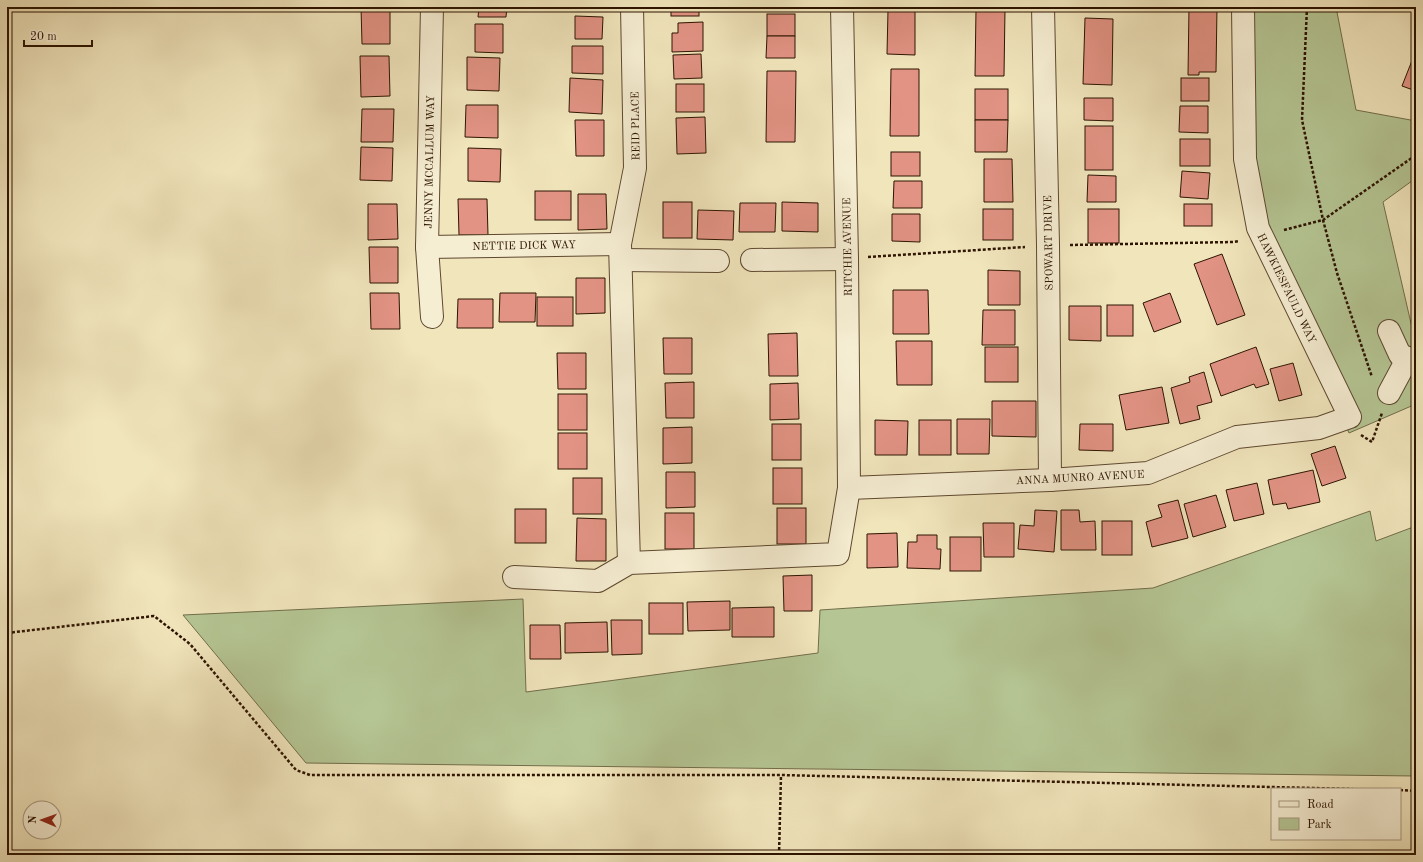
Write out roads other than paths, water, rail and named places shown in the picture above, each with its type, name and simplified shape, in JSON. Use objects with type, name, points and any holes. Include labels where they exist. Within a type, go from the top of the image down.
[{"type":"street","name":"JENNY MCCALLUM WAY","points":[[432,7],[427,247],[432,317]]},
{"type":"street","name":"REID PLACE","points":[[629,563],[620,252],[635,168],[632,7]]},
{"type":"street","name":"RITCHIE AVENUE","points":[[629,563],[838,554],[849,488],[847,259],[842,7]]},
{"type":"street","name":"SPOWART DRIVE","points":[[1043,7],[1048,245],[1050,480]]},
{"type":"street","name":"HAWKIESFAULD WAY","points":[[1243,7],[1245,159],[1258,228],[1350,417]]},
{"type":"street","name":"NETTIE DICK WAY","points":[[427,247],[620,252],[718,261]]},
{"type":"street","points":[[752,260],[847,259]]},
{"type":"street","points":[[1388,331],[1400,355],[1416,361]]},
{"type":"street","points":[[1389,393],[1404,365],[1416,361]]},
{"type":"street","name":"ANNA MUNRO AVENUE","points":[[849,488],[1050,480],[1148,473],[1236,437],[1319,428],[1350,417]]},
{"type":"street","points":[[514,577],[598,581],[629,563]]}]
